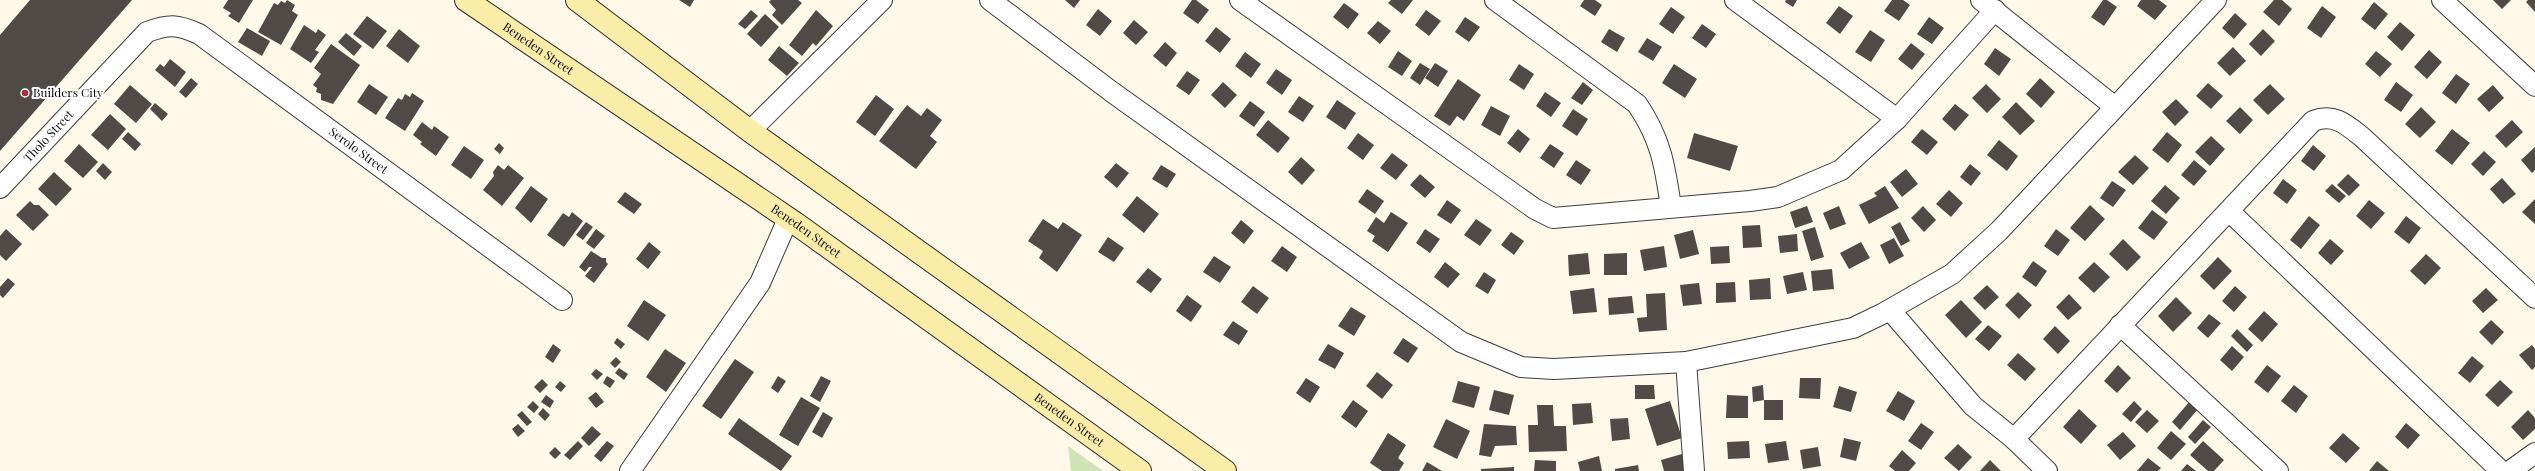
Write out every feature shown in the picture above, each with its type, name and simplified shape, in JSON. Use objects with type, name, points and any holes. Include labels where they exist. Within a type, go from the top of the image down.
[{"type":"main road","name":"Beneden Street","points":[[466,0],[788,219],[1140,471]]},
{"type":"main road","points":[[577,0],[750,131],[1225,471]]},
{"type":"street","points":[[750,131],[882,0]]},
{"type":"street","points":[[1240,0],[1535,209],[1553,218],[1671,207],[1712,206],[1778,197],[1813,184],[1841,170],[1896,119],[1988,5],[2115,107]]},
{"type":"street","points":[[1495,0],[1637,104],[1652,127],[1665,165],[1671,207]]},
{"type":"street","points":[[1735,0],[1896,119]]},
{"type":"street","points":[[996,1],[1112,92],[1461,342],[1521,367],[1554,369],[1686,362],[1853,328],[1890,310],[1952,274],[1999,231],[2216,0]]},
{"type":"street","points":[[2442,0],[2535,86]]},
{"type":"street","name":"Serolo Street","points":[[147,32],[164,26],[181,26],[199,34],[562,300]]},
{"type":"street","name":"Tholo Street","points":[[0,188],[147,32]]},
{"type":"street","points":[[2014,439],[2313,121],[2333,118],[2344,123],[2362,137],[2535,298]]},
{"type":"street","points":[[2229,211],[2500,471]]},
{"type":"street","points":[[630,471],[760,283],[788,219]]},
{"type":"street","points":[[1890,310],[1973,406],[2014,439],[2047,471]]},
{"type":"street","points":[[2120,325],[2278,471]]},
{"type":"street","points":[[1686,362],[1694,471]]},
{"type":"street","points":[[2510,471],[2535,453]]},
{"type":"green space","points":[[1068,446],[1103,471],[1071,471]]},
{"type":"building","name":"Builders City","points":[[30,0],[132,0],[0,151],[0,35]]},
{"type":"building","points":[[228,0],[253,0],[239,23],[228,16],[231,13],[223,8]]},
{"type":"building","points":[[287,0],[295,5],[292,11],[298,15],[281,45],[258,32],[274,3],[278,5],[281,1],[285,3]]},
{"type":"building","points":[[679,0],[694,0],[690,7]]},
{"type":"building","points":[[771,0],[798,0],[802,3],[782,25],[772,15],[776,10],[769,2]]},
{"type":"building","points":[[1065,0],[1080,0],[1074,8]]},
{"type":"building","points":[[1192,0],[1196,0],[1209,10],[1198,24],[1183,13]]},
{"type":"building","points":[[1391,0],[1413,0],[1402,14],[1388,3]]},
{"type":"building","points":[[1584,0],[1595,0],[1602,5],[1595,16],[1580,6]]},
{"type":"building","points":[[1786,0],[1797,0],[1793,7],[1785,2]]},
{"type":"building","points":[[1892,0],[1903,0],[1910,5],[1899,21],[1884,11]]},
{"type":"building","points":[[2103,0],[2107,0],[2117,7],[2104,26],[2091,17]]},
{"type":"building","points":[[2141,0],[2159,0],[2167,6],[2155,20],[2137,6]]},
{"type":"building","points":[[2274,0],[2282,0],[2292,9],[2279,26],[2263,12]]},
{"type":"building","points":[[2493,0],[2511,0],[2502,9]]},
{"type":"building","points":[[2528,0],[2535,0],[2535,12],[2526,2]]},
{"type":"building","points":[[2374,2],[2388,14],[2375,30],[2361,19]]},
{"type":"building","points":[[1344,3],[1359,14],[1348,29],[1333,17]]},
{"type":"building","points":[[1839,6],[1853,16],[1840,34],[1826,23]]},
{"type":"building","points":[[2322,6],[2336,17],[2321,38],[2307,28]]},
{"type":"building","points":[[1671,7],[1685,17],[1673,34],[1659,24]]},
{"type":"building","points":[[1098,9],[1112,21],[1100,36],[1086,25]]},
{"type":"building","points":[[751,10],[758,16],[745,29],[738,24]]},
{"type":"building","points":[[816,10],[833,26],[816,46],[813,43],[802,56],[789,45]]},
{"type":"building","points":[[1426,10],[1441,21],[1429,36],[1415,25]]},
{"type":"building","points":[[2235,13],[2247,24],[2234,39],[2222,28]]},
{"type":"building","points":[[765,14],[779,27],[761,47],[747,34]]},
{"type":"building","points":[[367,16],[387,31],[373,49],[353,34]]},
{"type":"building","points":[[1465,17],[1480,27],[1469,42],[1455,32]]},
{"type":"building","points":[[1929,17],[1944,28],[1932,44],[1917,34]]},
{"type":"building","points":[[1134,20],[1148,32],[1136,45],[1123,33]]},
{"type":"building","points":[[1378,21],[1391,31],[1380,44],[1367,33]]},
{"type":"building","points":[[2400,22],[2415,35],[2402,51],[2387,37]]},
{"type":"building","points":[[1702,24],[1716,34],[1706,48],[1692,38]]},
{"type":"building","points":[[304,25],[316,33],[318,29],[326,35],[315,50],[319,52],[311,63],[290,49]]},
{"type":"building","points":[[1216,27],[1231,39],[1220,53],[1205,41]]},
{"type":"building","points":[[247,28],[270,41],[262,56],[238,42]]},
{"type":"building","points":[[399,29],[420,46],[408,63],[386,46]]},
{"type":"building","points":[[1609,29],[1625,38],[1617,52],[1601,42]]},
{"type":"building","points":[[2263,29],[2275,41],[2261,56],[2249,44]]},
{"type":"building","points":[[1870,30],[1885,40],[1871,62],[1855,52]]},
{"type":"building","points":[[346,33],[362,46],[354,56],[338,42]]},
{"type":"building","points":[[1647,38],[1662,47],[1653,61],[1638,52]]},
{"type":"building","points":[[1165,42],[1177,53],[1166,67],[1153,56]]},
{"type":"building","points":[[1911,43],[1925,54],[1912,70],[1898,59]]},
{"type":"building","points":[[331,44],[360,65],[333,104],[321,100],[321,94],[316,92],[317,88],[313,85],[321,74],[314,68]]},
{"type":"building","points":[[779,46],[799,63],[787,76],[768,60]]},
{"type":"building","points":[[2233,47],[2246,61],[2230,76],[2217,63]]},
{"type":"building","points":[[1995,48],[2011,59],[1999,76],[1984,64]]},
{"type":"building","points":[[2429,50],[2442,62],[2427,79],[2414,67]]},
{"type":"building","points":[[1398,51],[1412,61],[1402,76],[1388,67]]},
{"type":"building","points":[[2376,51],[2392,64],[2380,77],[2365,64]]},
{"type":"building","points":[[1245,52],[1261,64],[1251,78],[1235,66]]},
{"type":"building","points":[[170,59],[186,72],[175,87],[155,70],[160,64],[164,67]]},
{"type":"building","points":[[1420,63],[1430,69],[1420,85],[1410,78]]},
{"type":"building","points":[[1435,63],[1448,71],[1438,87],[1425,78]]},
{"type":"building","points":[[1519,64],[1534,74],[1524,90],[1509,80]]},
{"type":"building","points":[[1674,64],[1697,79],[1685,98],[1662,83]]},
{"type":"building","points":[[1276,69],[1292,80],[1282,95],[1266,83]]},
{"type":"building","points":[[1187,71],[1200,80],[1189,95],[1176,86]]},
{"type":"building","points":[[2456,74],[2470,84],[2456,104],[2442,93]]},
{"type":"building","points":[[191,78],[198,84],[186,98],[179,92]]},
{"type":"building","points":[[2040,78],[2055,92],[2041,108],[2026,94]]},
{"type":"building","points":[[1458,79],[1481,95],[1464,121],[1457,116],[1450,126],[1434,116]]},
{"type":"building","points":[[1223,82],[1237,95],[1225,108],[1211,95]]},
{"type":"building","points":[[1583,82],[1593,90],[1582,105],[1571,98]]},
{"type":"building","points":[[2396,82],[2413,95],[2401,112],[2384,100]]},
{"type":"building","points":[[2208,83],[2223,96],[2211,109],[2196,96]]},
{"type":"building","points":[[369,84],[388,97],[376,115],[357,102]]},
{"type":"building","points":[[1986,84],[2001,99],[1987,113],[1972,98]]},
{"type":"building","points":[[2270,84],[2285,99],[2268,115],[2253,100]]},
{"type":"building","points":[[130,85],[152,104],[136,123],[114,104]]},
{"type":"building","points":[[2493,85],[2504,98],[2489,112],[2477,99]]},
{"type":"building","points":[[1545,92],[1561,103],[1551,117],[1536,106]]},
{"type":"building","points":[[412,93],[424,101],[405,131],[385,118],[398,98],[402,100],[405,94],[410,97]]},
{"type":"building","points":[[876,95],[894,109],[875,136],[856,122]]},
{"type":"building","points":[[1299,96],[1314,106],[1303,122],[1288,112]]},
{"type":"building","points":[[2176,99],[2189,112],[2175,126],[2162,112]]},
{"type":"building","points":[[1337,100],[1356,113],[1345,130],[1326,117]]},
{"type":"building","points":[[1250,101],[1265,112],[1254,127],[1239,116]]},
{"type":"building","points":[[2016,102],[2035,121],[2020,135],[2002,117]]},
{"type":"building","points":[[155,103],[168,114],[162,121],[150,109]]},
{"type":"building","points":[[1955,104],[1969,115],[1955,131],[1942,119]]},
{"type":"building","points":[[907,105],[921,116],[927,108],[942,120],[930,136],[937,142],[916,169],[879,141]]},
{"type":"building","points":[[1491,106],[1510,116],[1500,136],[1481,125]]},
{"type":"building","points":[[2240,107],[2253,120],[2240,134],[2226,121]]},
{"type":"building","points":[[2421,107],[2436,122],[2420,138],[2405,124]]},
{"type":"building","points":[[1573,109],[1588,119],[1577,136],[1562,126]]},
{"type":"building","points":[[110,114],[126,129],[108,150],[91,135]]},
{"type":"building","points":[[1268,120],[1290,138],[1278,153],[1256,135]]},
{"type":"building","points":[[2512,120],[2523,132],[2506,148],[2495,136]]},
{"type":"building","points":[[422,122],[432,130],[434,126],[449,137],[436,156],[420,144],[422,142],[413,135]]},
{"type":"building","points":[[1518,129],[1530,139],[1520,153],[1507,143]]},
{"type":"building","points":[[1922,129],[1938,142],[1927,155],[1911,142]]},
{"type":"building","points":[[2452,129],[2470,143],[2452,165],[2435,151]]},
{"type":"building","points":[[128,132],[141,144],[135,151],[122,139]]},
{"type":"building","points":[[2167,132],[2182,145],[2168,163],[2152,150]]},
{"type":"building","points":[[1358,133],[1374,145],[1363,160],[1347,148]]},
{"type":"building","points":[[1694,133],[1738,146],[1730,171],[1687,158]]},
{"type":"building","points":[[2211,136],[2225,149],[2210,166],[2195,152]]},
{"type":"building","points":[[1999,140],[2018,156],[2007,171],[1987,155]]},
{"type":"building","points":[[499,143],[504,148],[500,154],[494,149]]},
{"type":"building","points":[[79,144],[98,162],[83,178],[64,161]]},
{"type":"building","points":[[1550,144],[1564,153],[1554,168],[1540,158]]},
{"type":"building","points":[[2313,145],[2326,156],[2314,171],[2301,161]]},
{"type":"building","points":[[464,146],[484,160],[471,179],[451,165]]},
{"type":"building","points":[[2535,147],[2535,170],[2532,173],[2521,160]]},
{"type":"building","points":[[2484,151],[2496,162],[2483,176],[2471,164]]},
{"type":"building","points":[[1392,153],[1408,165],[1396,180],[1380,168]]},
{"type":"building","points":[[2135,155],[2149,168],[2133,185],[2118,172]]},
{"type":"building","points":[[1301,157],[1315,170],[1302,185],[1288,172]]},
{"type":"building","points":[[1576,160],[1591,170],[1581,185],[1566,175]]},
{"type":"building","points":[[2194,160],[2207,171],[2194,186],[2181,175]]},
{"type":"building","points":[[103,163],[112,172],[105,180],[96,171]]},
{"type":"building","points":[[1116,163],[1129,173],[1117,188],[1104,177]]},
{"type":"building","points":[[1970,164],[1981,173],[1971,186],[1960,177]]},
{"type":"building","points":[[498,165],[504,170],[508,165],[524,178],[502,206],[483,190],[494,176],[493,172]]},
{"type":"building","points":[[1161,165],[1176,174],[1167,188],[1152,179]]},
{"type":"building","points":[[1906,169],[1918,184],[1902,197],[1890,182]]},
{"type":"building","points":[[54,172],[72,189],[56,206],[38,189]]},
{"type":"building","points":[[1420,174],[1435,187],[1425,198],[1410,185]]},
{"type":"building","points":[[2348,174],[2360,185],[2349,196],[2337,185]]},
{"type":"building","points":[[2502,178],[2516,194],[2503,204],[2490,189]]},
{"type":"building","points":[[2283,179],[2297,190],[2287,204],[2273,193]]},
{"type":"building","points":[[2112,181],[2126,190],[2113,207],[2100,198]]},
{"type":"building","points":[[2332,184],[2346,196],[2339,203],[2325,191]]},
{"type":"building","points":[[2165,185],[2180,198],[2166,214],[2151,201]]},
{"type":"building","points":[[531,186],[548,199],[531,223],[515,208]]},
{"type":"building","points":[[1885,186],[1899,208],[1869,224],[1859,205],[1877,196],[1874,193]]},
{"type":"building","points":[[1367,189],[1384,201],[1375,214],[1358,202]]},
{"type":"building","points":[[1949,190],[1963,203],[1951,217],[1936,204]]},
{"type":"building","points":[[625,192],[642,204],[634,214],[617,202]]},
{"type":"building","points":[[1137,196],[1159,214],[1144,233],[1122,215]]},
{"type":"building","points":[[2535,199],[2535,224],[2522,212]]},
{"type":"building","points":[[1447,200],[1461,210],[1451,224],[1437,215]]},
{"type":"building","points":[[2369,200],[2385,213],[2371,229],[2356,216]]},
{"type":"building","points":[[30,201],[34,205],[39,205],[49,215],[33,231],[16,215]]},
{"type":"building","points":[[2090,205],[2105,219],[2085,241],[2070,228]]},
{"type":"building","points":[[1807,206],[1813,222],[1795,228],[1790,212]]},
{"type":"building","points":[[1839,206],[1846,224],[1830,230],[1823,213]]},
{"type":"building","points":[[1923,206],[1936,220],[1924,232],[1911,218]]},
{"type":"building","points":[[2152,210],[2168,222],[2154,240],[2138,228]]},
{"type":"building","points":[[572,212],[583,221],[564,247],[547,235],[563,213],[569,217]]},
{"type":"building","points":[[1391,212],[1408,223],[1388,252],[1372,241],[1375,236],[1367,231],[1376,217],[1384,223]]},
{"type":"building","points":[[2309,216],[2320,225],[2301,249],[2290,240]]},
{"type":"building","points":[[2406,216],[2421,228],[2409,244],[2394,232]]},
{"type":"building","points":[[1043,219],[1058,229],[1063,222],[1082,235],[1057,272],[1039,258],[1043,251],[1028,241]]},
{"type":"building","points":[[1476,219],[1492,230],[1480,246],[1464,235]]},
{"type":"building","points":[[1241,220],[1254,231],[1244,244],[1231,233]]},
{"type":"building","points":[[586,222],[593,227],[583,240],[576,235]]},
{"type":"building","points":[[1900,222],[1910,241],[1901,246],[1891,227]]},
{"type":"building","points":[[1760,225],[1762,247],[1743,248],[1742,226]]},
{"type":"building","points":[[1815,227],[1824,257],[1811,261],[1802,231]]},
{"type":"building","points":[[6,229],[22,244],[6,261],[0,255],[0,236]]},
{"type":"building","points":[[596,229],[605,236],[594,249],[586,243]]},
{"type":"building","points":[[1425,229],[1440,239],[1430,253],[1416,243]]},
{"type":"building","points":[[2056,229],[2070,240],[2058,256],[2044,246]]},
{"type":"building","points":[[1693,230],[1699,254],[1680,259],[1674,235]]},
{"type":"building","points":[[1511,232],[1524,241],[1514,255],[1501,245]]},
{"type":"building","points":[[1797,234],[1798,251],[1780,253],[1778,236]]},
{"type":"building","points":[[1108,237],[1124,248],[1114,262],[1098,252]]},
{"type":"building","points":[[1894,238],[1904,256],[1889,264],[1880,245]]},
{"type":"building","points":[[2123,239],[2141,257],[2127,271],[2109,254]]},
{"type":"building","points":[[2330,239],[2344,251],[2331,265],[2318,253]]},
{"type":"building","points":[[649,242],[661,252],[648,269],[636,259]]},
{"type":"building","points":[[1861,242],[1870,258],[1849,269],[1840,253]]},
{"type":"building","points":[[1282,246],[1297,257],[1287,272],[1271,261]]},
{"type":"building","points":[[1664,246],[1667,267],[1644,271],[1640,250]]},
{"type":"building","points":[[1729,246],[1730,263],[1711,264],[1710,247]]},
{"type":"building","points":[[591,251],[602,258],[606,258],[606,262],[608,264],[594,283],[585,276],[592,267],[589,267],[585,272],[579,267]]},
{"type":"building","points":[[1588,253],[1590,274],[1569,276],[1568,255]]},
{"type":"building","points":[[1627,253],[1627,275],[1604,275],[1604,254]]},
{"type":"building","points":[[2426,254],[2441,268],[2425,285],[2410,271]]},
{"type":"building","points":[[1214,256],[1231,267],[1220,283],[1203,272]]},
{"type":"building","points":[[2218,257],[2232,271],[2214,290],[2200,276]]},
{"type":"building","points":[[2033,261],[2047,271],[2036,287],[2022,277]]},
{"type":"building","points":[[1445,262],[1460,274],[1448,288],[1434,277]]},
{"type":"building","points":[[2094,262],[2110,277],[2094,293],[2078,278]]},
{"type":"building","points":[[1148,268],[1162,279],[1151,293],[1136,282]]},
{"type":"building","points":[[1832,269],[1834,289],[1813,291],[1811,271]]},
{"type":"building","points":[[1484,272],[1496,280],[1488,294],[1475,286]]},
{"type":"building","points":[[1803,272],[1807,290],[1787,294],[1783,276]]},
{"type":"building","points":[[8,278],[15,284],[3,298],[0,295],[0,287]]},
{"type":"building","points":[[1770,278],[1771,299],[1750,300],[1749,280]]},
{"type":"building","points":[[1735,282],[1736,302],[1716,303],[1716,283]]},
{"type":"building","points":[[1699,283],[1702,304],[1683,306],[1680,285]]},
{"type":"building","points":[[1987,285],[1999,297],[1985,310],[1973,298]]},
{"type":"building","points":[[1253,286],[1269,298],[1257,314],[1241,302]]},
{"type":"building","points":[[2235,286],[2247,297],[2234,312],[2222,301]]},
{"type":"building","points":[[1594,288],[1597,312],[1573,314],[1570,291]]},
{"type":"building","points":[[2486,288],[2498,300],[2483,313],[2472,301]]},
{"type":"building","points":[[2018,292],[2032,305],[2019,319],[2005,305]]},
{"type":"building","points":[[1665,293],[1667,330],[1639,332],[1637,318],[1647,317],[1646,294]]},
{"type":"building","points":[[2069,294],[2082,308],[2068,320],[2056,307]]},
{"type":"building","points":[[1187,295],[1202,306],[1191,322],[1176,311]]},
{"type":"building","points":[[1632,296],[1634,313],[1609,315],[1608,298]]},
{"type":"building","points":[[2176,297],[2192,313],[2173,332],[2158,316]]},
{"type":"building","points":[[644,300],[666,315],[648,341],[627,326]]},
{"type":"building","points":[[1961,300],[1982,322],[1966,338],[1945,315]]},
{"type":"building","points":[[1351,307],[1366,316],[1354,336],[1338,326]]},
{"type":"building","points":[[2264,311],[2278,324],[2262,342],[2248,329]]},
{"type":"building","points":[[2209,314],[2221,323],[2208,338],[2197,328]]},
{"type":"building","points":[[2491,320],[2504,332],[2492,345],[2479,332]]},
{"type":"building","points":[[1233,321],[1248,331],[1239,345],[1223,335]]},
{"type":"building","points":[[1988,325],[2002,336],[1989,351],[1975,339]]},
{"type":"building","points":[[2055,326],[2070,341],[2058,354],[2043,339]]},
{"type":"building","points":[[2237,329],[2253,345],[2247,352],[2231,336]]},
{"type":"building","points":[[617,338],[625,344],[621,349],[614,343]]},
{"type":"building","points":[[1403,338],[1418,348],[1408,363],[1393,353]]},
{"type":"building","points":[[553,344],[561,350],[553,363],[545,357]]},
{"type":"building","points":[[1328,344],[1344,353],[1335,369],[1318,360]]},
{"type":"building","points":[[2532,345],[2535,349],[2535,367],[2532,370],[2519,355]]},
{"type":"building","points":[[2232,346],[2244,357],[2232,371],[2220,360]]},
{"type":"building","points":[[665,349],[686,363],[666,392],[646,377]]},
{"type":"building","points":[[2018,353],[2036,369],[2025,381],[2007,365]]},
{"type":"building","points":[[2472,356],[2484,366],[2470,383],[2458,373]]},
{"type":"building","points":[[616,357],[621,362],[615,368],[610,363]]},
{"type":"building","points":[[735,359],[754,372],[721,419],[702,406]]},
{"type":"building","points":[[2118,365],[2131,378],[2117,393],[2104,381]]},
{"type":"building","points":[[2267,365],[2281,376],[2268,393],[2254,382]]},
{"type":"building","points":[[619,368],[628,374],[624,380],[615,373]]},
{"type":"building","points":[[596,369],[603,374],[597,380],[591,374]]},
{"type":"building","points":[[1377,372],[1393,385],[1382,399],[1366,386]]},
{"type":"building","points":[[607,376],[615,381],[610,388],[603,383]]},
{"type":"building","points":[[778,376],[786,381],[778,393],[771,388]]},
{"type":"building","points":[[821,376],[831,381],[820,402],[810,396]]},
{"type":"building","points":[[1306,378],[1320,387],[1310,403],[1296,393]]},
{"type":"building","points":[[1800,378],[1821,378],[1820,399],[1799,398]]},
{"type":"building","points":[[542,379],[548,385],[540,393],[534,387]]},
{"type":"building","points":[[2500,380],[2513,392],[2498,407],[2485,395]]},
{"type":"building","points":[[560,381],[566,386],[561,392],[555,387]]},
{"type":"building","points":[[1458,381],[1480,387],[1474,408],[1452,402]]},
{"type":"building","points":[[1635,385],[1654,385],[1655,399],[1635,399]]},
{"type":"building","points":[[1763,385],[1764,400],[1753,402],[1752,387]]},
{"type":"building","points":[[2294,385],[2308,396],[2296,413],[2281,401]]},
{"type":"building","points":[[1839,386],[1857,392],[1851,412],[1833,407]]},
{"type":"building","points":[[1494,390],[1514,395],[1509,415],[1489,410]]},
{"type":"building","points":[[1898,391],[1915,401],[1904,421],[1886,411]]},
{"type":"building","points":[[596,392],[604,402],[596,408],[588,398]]},
{"type":"building","points":[[546,395],[554,401],[550,408],[541,402]]},
{"type":"building","points":[[1727,395],[1748,396],[1748,418],[1726,418]]},
{"type":"building","points":[[801,397],[820,408],[798,446],[779,435]]},
{"type":"building","points":[[1353,400],[1368,411],[1356,428],[1341,417]]},
{"type":"building","points":[[1764,400],[1783,400],[1783,420],[1764,420]]},
{"type":"building","points":[[533,401],[539,407],[534,413],[527,407]]},
{"type":"building","points":[[1670,401],[1682,438],[1657,446],[1645,409]]},
{"type":"building","points":[[2134,401],[2142,409],[2131,422],[2122,414]]},
{"type":"building","points":[[2190,401],[2199,408],[2180,430],[2172,422]]},
{"type":"building","points":[[1591,403],[1593,423],[1573,425],[1572,404]]},
{"type":"building","points":[[1537,405],[1553,405],[1554,426],[1566,426],[1567,451],[1529,452],[1528,425],[1538,425]]},
{"type":"building","points":[[543,408],[550,415],[545,421],[538,414]]},
{"type":"building","points":[[2079,409],[2097,426],[2081,444],[2063,427]]},
{"type":"building","points":[[2147,410],[2159,421],[2147,433],[2135,422]]},
{"type":"building","points":[[2528,410],[2535,418],[2535,429],[2523,440],[2511,427]]},
{"type":"building","points":[[522,411],[532,422],[527,426],[517,415]]},
{"type":"building","points":[[823,412],[833,418],[822,438],[812,432]]},
{"type":"building","points":[[739,418],[792,456],[781,471],[728,434]]},
{"type":"building","points":[[1628,418],[1630,439],[1612,441],[1610,419]]},
{"type":"building","points":[[1446,419],[1470,431],[1457,459],[1433,447]]},
{"type":"building","points":[[2203,420],[2211,427],[2195,444],[2188,437]]},
{"type":"building","points":[[1921,423],[1934,432],[1921,450],[1908,441]]},
{"type":"building","points":[[2406,423],[2420,435],[2408,449],[2395,437]]},
{"type":"building","points":[[518,424],[525,431],[518,437],[512,429]]},
{"type":"building","points":[[1484,424],[1516,426],[1517,445],[1495,446],[1491,457],[1479,455]]},
{"type":"building","points":[[592,426],[601,434],[589,446],[581,438]]},
{"type":"building","points":[[2171,431],[2186,444],[2171,460],[2157,448]]},
{"type":"building","points":[[2123,432],[2136,446],[2120,460],[2107,445]]},
{"type":"building","points":[[1388,433],[1406,445],[1398,458],[1404,463],[1399,471],[1382,471],[1370,463]]},
{"type":"building","points":[[2343,433],[2360,448],[2346,463],[2329,448]]},
{"type":"building","points":[[1844,438],[1861,442],[1856,461],[1840,457]]},
{"type":"building","points":[[578,441],[583,446],[570,460],[564,455]]},
{"type":"building","points":[[607,441],[614,446],[601,462],[594,456]]},
{"type":"building","points":[[1749,441],[1750,458],[1728,459],[1727,442]]},
{"type":"building","points":[[1786,441],[1789,460],[1768,463],[1765,444]]},
{"type":"building","points":[[2203,441],[2224,460],[2214,471],[2208,471],[2190,455]]},
{"type":"building","points":[[1958,444],[1972,457],[1959,471],[1944,458]]},
{"type":"building","points":[[555,447],[561,453],[555,459],[549,453]]},
{"type":"building","points":[[1818,447],[1821,466],[1803,469],[1800,450]]},
{"type":"building","points":[[1902,450],[1916,463],[1909,471],[1895,471],[1889,466]]},
{"type":"building","points":[[1682,454],[1687,471],[1664,471],[1661,460]]},
{"type":"building","points":[[1599,456],[1602,471],[1580,471],[1578,462]]},
{"type":"building","points":[[2148,458],[2161,468],[2158,471],[2137,471]]},
{"type":"building","points":[[1535,460],[1556,461],[1556,471],[1534,471]]},
{"type":"building","points":[[1990,460],[2001,471],[1980,471]]},
{"type":"building","points":[[2377,461],[2389,471],[2369,471]]},
{"type":"building","points":[[1427,462],[1442,471],[1422,471]]},
{"type":"building","points":[[2187,464],[2196,471],[2181,471]]},
{"type":"building","points":[[1638,465],[1639,471],[1615,471],[1615,469]]},
{"type":"building","points":[[1514,467],[1514,471],[1481,471],[1481,469]]},
{"type":"place","name":"Builders City","points":[[25,93]]}]
